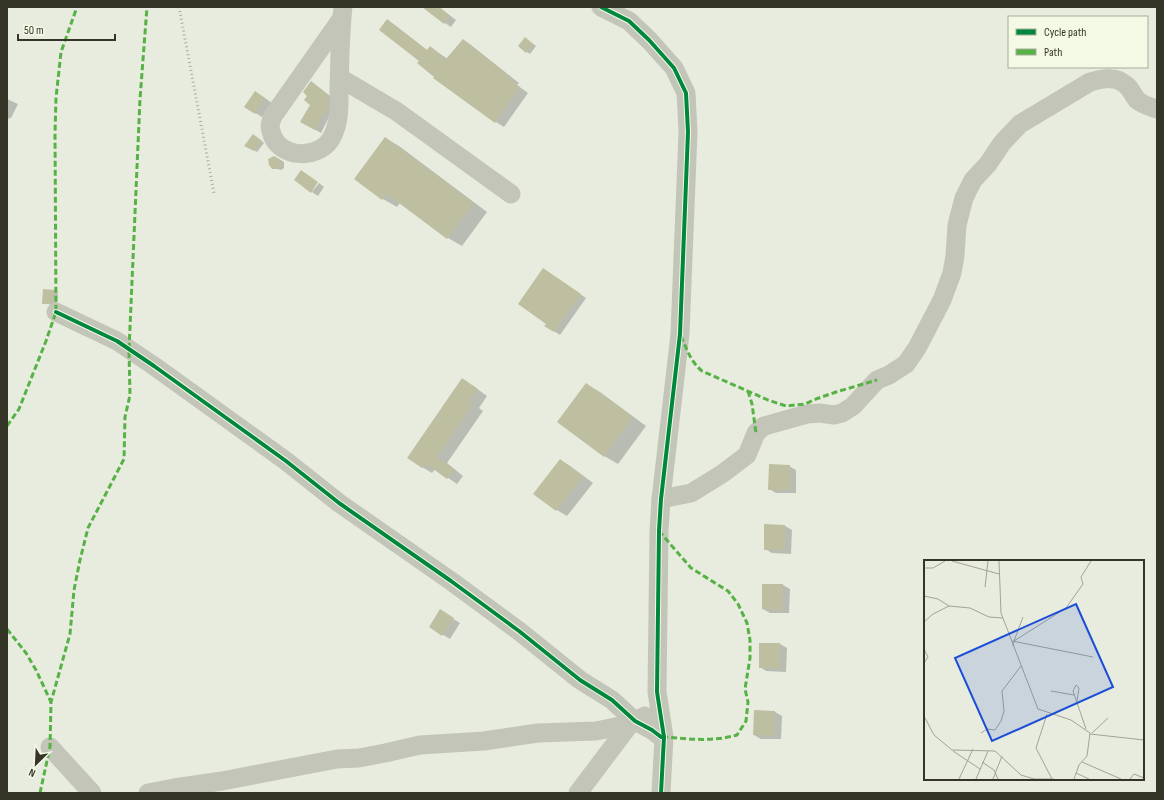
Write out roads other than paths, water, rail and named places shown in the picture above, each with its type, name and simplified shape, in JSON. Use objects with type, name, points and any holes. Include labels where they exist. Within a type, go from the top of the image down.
[{"type":"street","points":[[601,7],[632,14],[648,40],[674,68],[686,93],[688,132],[680,334],[661,499],[659,531],[657,692],[664,737],[660,793]]},
{"type":"street","points":[[342,13],[338,117],[333,136],[325,145],[309,154],[299,154],[289,151],[281,147],[274,140],[270,131],[272,116],[342,13]]},
{"type":"street","points":[[340,78],[396,111],[511,194]]},
{"type":"street","points":[[661,499],[691,493],[722,474],[747,455],[756,433],[764,426],[807,414],[820,413],[834,415],[842,412],[853,406],[878,380],[906,364],[942,300],[952,273],[955,256],[957,225],[964,198],[973,180],[988,164],[1002,143],[1020,124],[1090,82],[1103,78],[1111,78],[1127,85],[1138,101],[1149,107],[1157,109]]},
{"type":"street","points":[[56,312],[116,341],[154,366],[286,461],[339,503],[451,581],[519,631],[580,680],[612,700],[633,723],[652,730],[661,737],[664,737]]},
{"type":"street","points":[[148,793],[222,781],[337,759],[359,758],[385,754],[420,745],[484,740],[538,733],[596,731],[633,723],[645,716],[657,692]]},
{"type":"street","points":[[578,793],[633,723]]},
{"type":"street","points":[[50,747],[92,793]]},
{"type":"railway","points":[[179,7],[214,193]]}]
